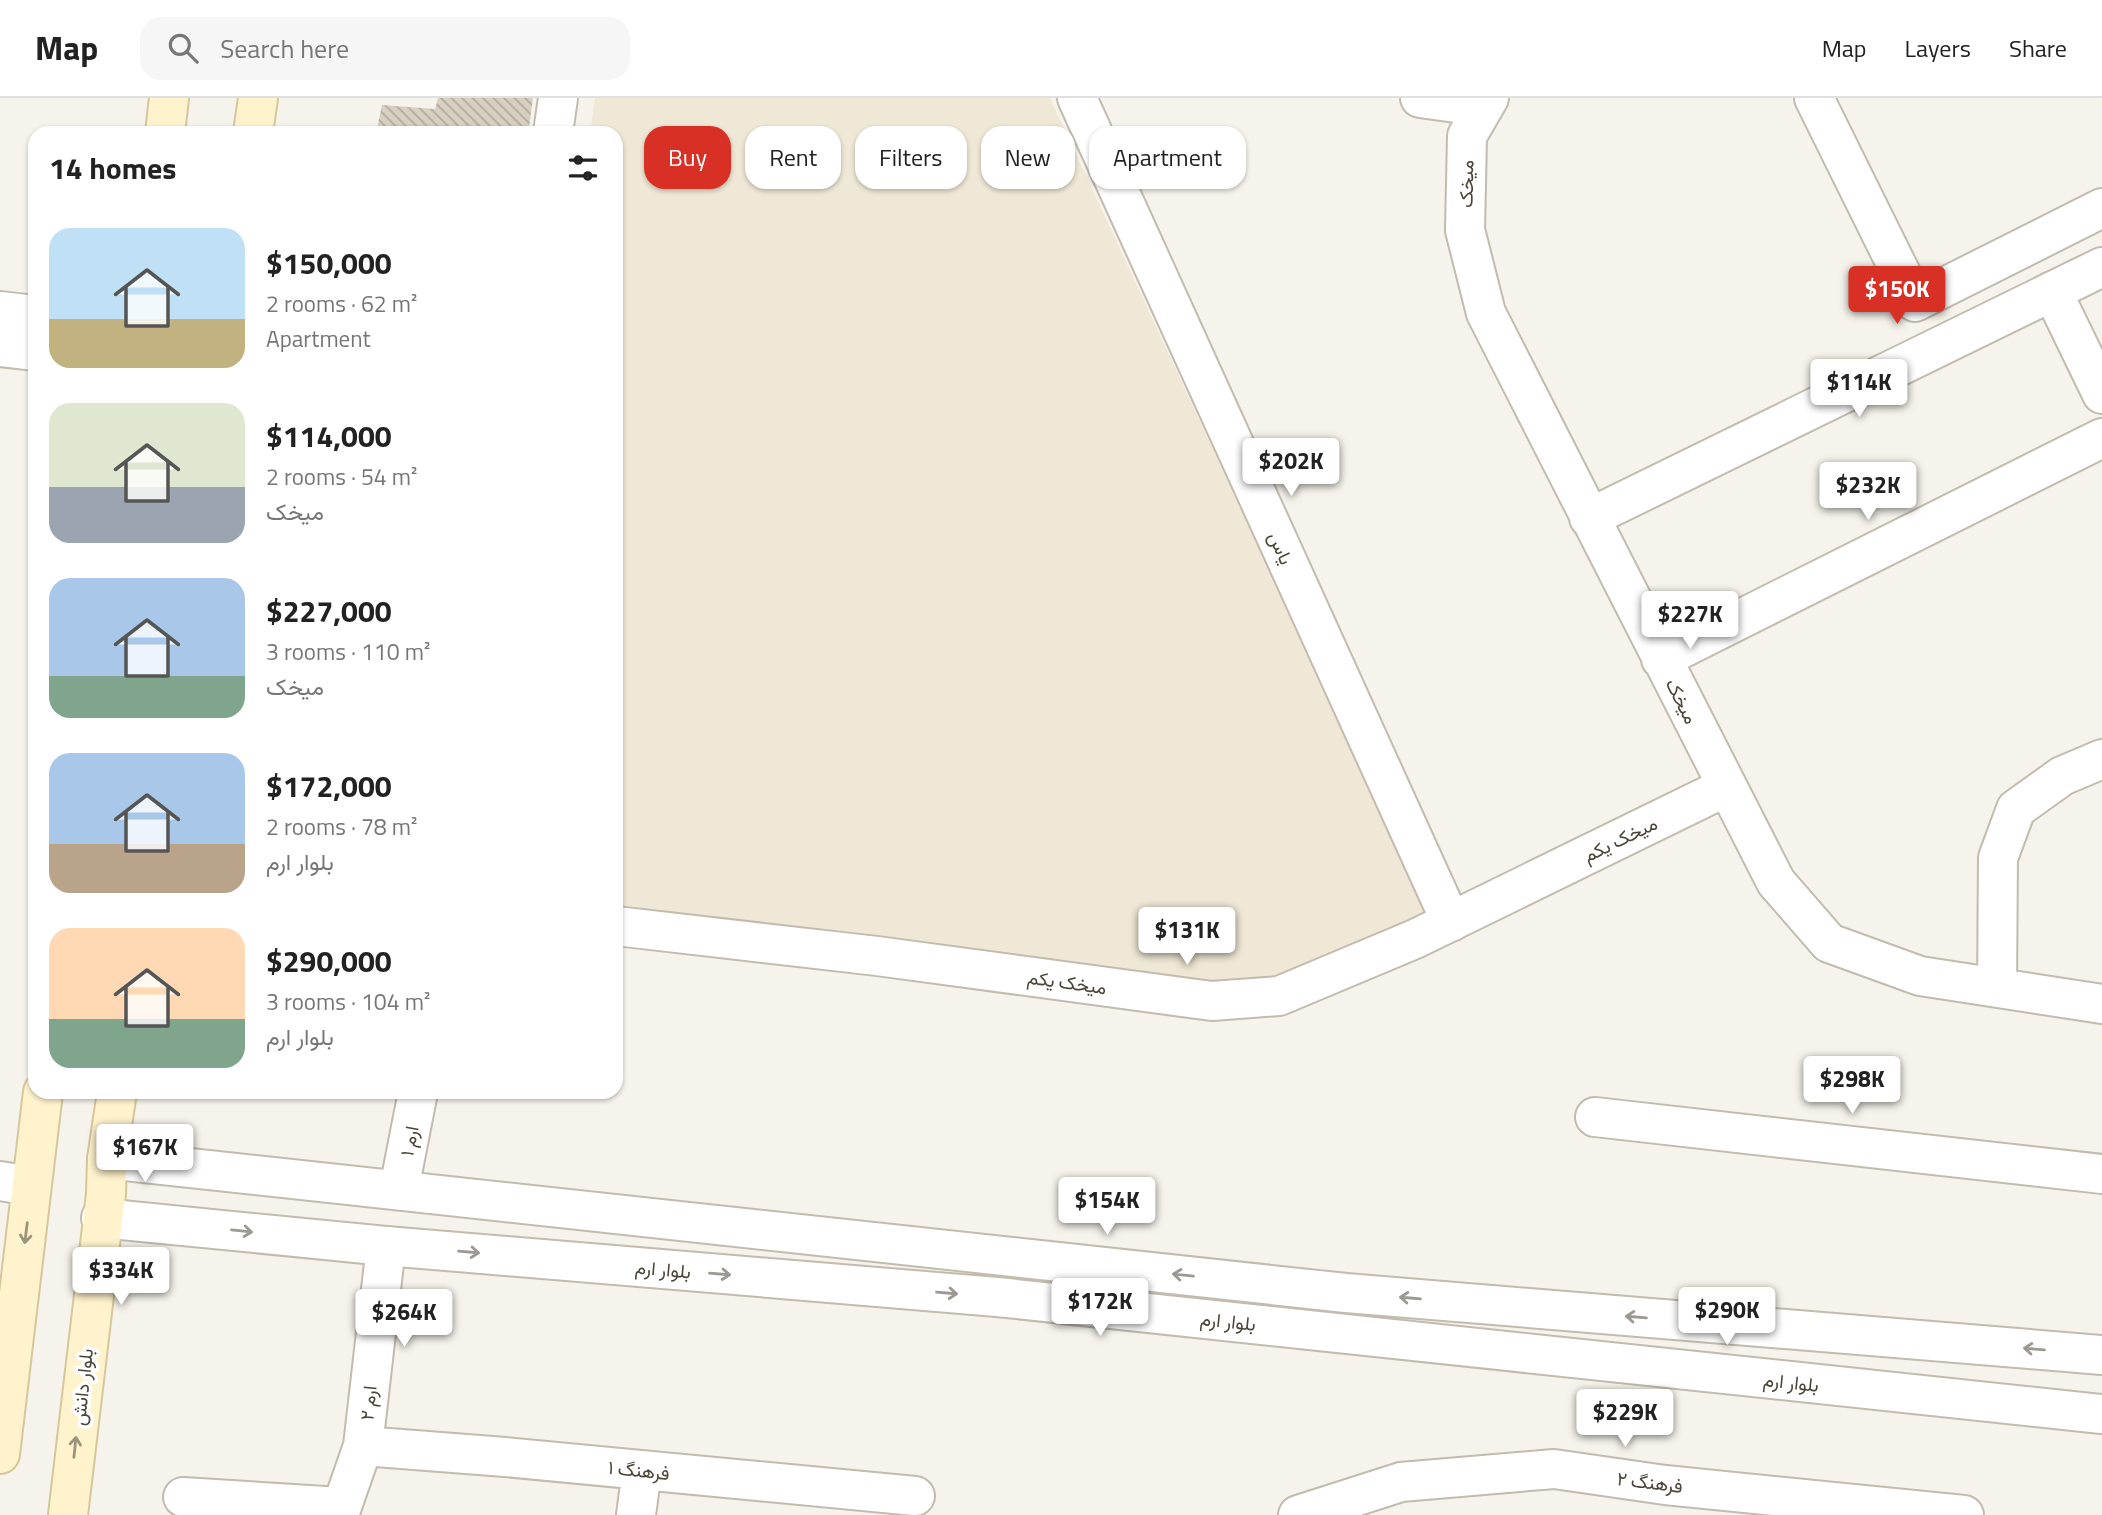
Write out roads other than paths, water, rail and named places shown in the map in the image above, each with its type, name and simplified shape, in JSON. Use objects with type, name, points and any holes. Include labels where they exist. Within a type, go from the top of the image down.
[{"type":"main road","points":[[166,126],[169,98]]},
{"type":"main road","points":[[254,126],[258,98]]},
{"type":"main road","points":[[0,1454],[16,1184],[41,1099]]},
{"type":"main road","name":"بلوار دانش","points":[[68,1515],[101,1218],[106,1194],[107,1158],[116,1099]]},
{"type":"street","points":[[554,126],[558,98]]},
{"type":"street","name":"یاس","points":[[1077,98],[1451,922]]},
{"type":"street","points":[[1420,98],[1487,102]]},
{"type":"street","points":[[1814,98],[1915,302],[2102,208]]},
{"type":"street","name":"میخک","points":[[1487,102],[1467,136],[1465,230],[1486,313],[1776,882],[1829,943],[1920,976],[2102,1004]]},
{"type":"street","points":[[1590,518],[2102,267]]},
{"type":"street","points":[[2052,292],[2102,394]]},
{"type":"street","points":[[0,311],[28,315]]},
{"type":"street","points":[[0,347],[28,350]]},
{"type":"street","points":[[1661,659],[2102,438]]},
{"type":"street","points":[[1997,988],[1998,858],[2016,809],[2062,776],[2102,758]]},
{"type":"street","name":"میخک یکم","points":[[623,927],[877,956],[1212,1001],[1279,996],[1415,939],[1726,787]]},
{"type":"street","name":"ارم ۱","points":[[399,1189],[417,1099]]},
{"type":"street","points":[[1595,1116],[2102,1174]]},
{"type":"street","points":[[107,1158],[1346,1293],[2102,1355]]},
{"type":"street","points":[[196,1226],[178,1213],[174,1206],[174,1191],[181,1177],[194,1170],[210,1170]]},
{"type":"street","name":"بلوار ارم","points":[[101,1218],[997,1297],[2102,1413]]},
{"type":"street","name":"ارم ۲","points":[[340,1511],[363,1447],[386,1245]]},
{"type":"street","points":[[1697,1321],[1697,1371]]},
{"type":"street","name":"فرهنگ ۱","points":[[363,1447],[505,1457],[915,1496]]},
{"type":"street","name":"فرهنگ ۲","points":[[1298,1515],[1401,1482],[1554,1469],[1709,1502],[1964,1515]]},
{"type":"street","points":[[636,1515],[642,1470]]},
{"type":"street","points":[[183,1497],[340,1511]]}]
